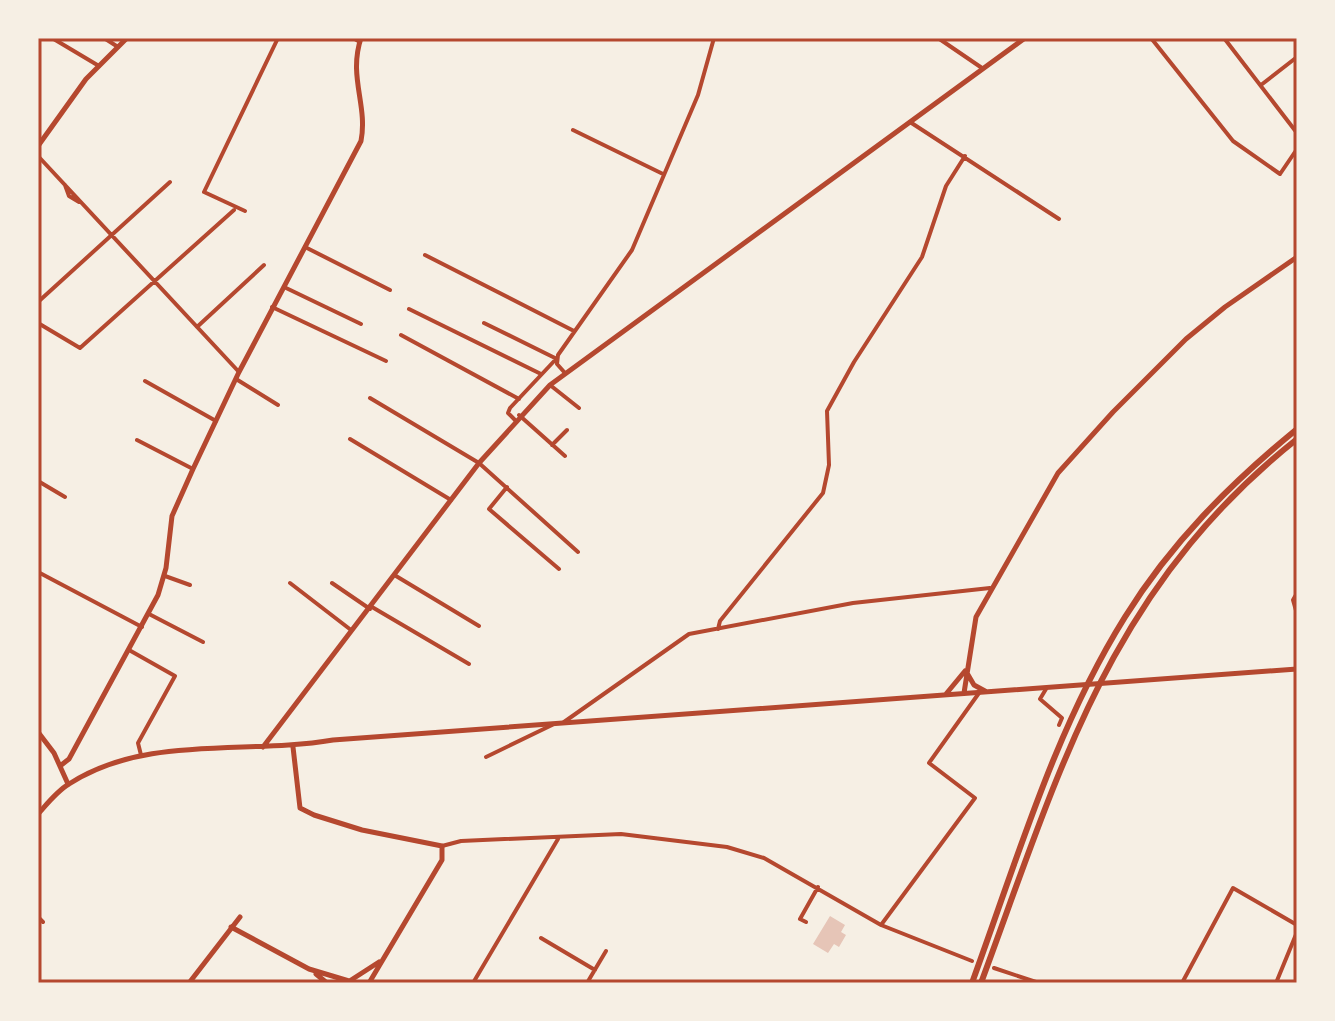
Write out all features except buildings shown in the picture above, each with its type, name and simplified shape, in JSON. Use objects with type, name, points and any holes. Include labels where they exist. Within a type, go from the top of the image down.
[{"type":"highway","points":[[972,982],[1056,755],[1108,646],[1166,558],[1245,472],[1297,429]]},
{"type":"highway","points":[[982,981],[1064,762],[1091,697],[1120,642],[1177,556],[1236,491],[1297,439]]},
{"type":"street","points":[[52,38],[99,66]]},
{"type":"street","points":[[104,38],[118,47]]},
{"type":"street","points":[[38,146],[99,66],[127,38]]},
{"type":"street","points":[[245,211],[204,192],[278,38]]},
{"type":"street","points":[[60,766],[69,759],[149,614],[165,576],[172,516],[193,469],[235,379],[361,141],[362,118],[354,70],[360,40],[353,38]]},
{"type":"street","points":[[565,456],[508,412],[556,358],[632,250],[698,95],[714,38]]},
{"type":"street","points":[[938,38],[982,69]]},
{"type":"street","points":[[263,747],[479,463],[550,385],[1025,38]]},
{"type":"street","points":[[1151,38],[1238,147],[1280,174],[1297,149]]},
{"type":"street","points":[[1224,38],[1297,133]]},
{"type":"street","points":[[1260,85],[1297,57]]},
{"type":"street","points":[[910,122],[1059,219]]},
{"type":"street","points":[[573,130],[663,174]]},
{"type":"street","points":[[38,156],[239,372]]},
{"type":"street","points":[[718,629],[720,621],[823,493],[829,465],[827,411],[854,362],[922,257],[946,186],[965,156]]},
{"type":"street","points":[[38,302],[170,182]]},
{"type":"street","points":[[38,323],[80,348],[234,210]]},
{"type":"street","points":[[305,247],[390,290]]},
{"type":"street","points":[[425,255],[574,331]]},
{"type":"street","points":[[963,693],[967,688],[971,631],[990,588],[1044,495],[1077,450],[1186,339],[1225,307],[1297,257]]},
{"type":"street","points":[[197,327],[264,265]]},
{"type":"street","points":[[283,287],[361,324]]},
{"type":"street","points":[[272,307],[386,361]]},
{"type":"street","points":[[409,309],[541,374]]},
{"type":"street","points":[[484,323],[556,358],[565,373]]},
{"type":"street","points":[[401,335],[519,399]]},
{"type":"street","points":[[235,379],[278,405]]},
{"type":"street","points":[[145,381],[216,421]]},
{"type":"street","points":[[550,385],[579,408]]},
{"type":"street","points":[[370,398],[479,463],[578,552]]},
{"type":"street","points":[[552,445],[567,430]]},
{"type":"street","points":[[350,439],[451,500]]},
{"type":"street","points":[[137,440],[193,469]]},
{"type":"street","points":[[38,481],[65,497]]},
{"type":"street","points":[[507,487],[489,509],[559,569]]},
{"type":"street","points":[[38,572],[142,627]]},
{"type":"street","points":[[165,576],[190,585]]},
{"type":"street","points":[[396,576],[479,626]]},
{"type":"street","points":[[290,583],[353,631]]},
{"type":"street","points":[[332,583],[469,664]]},
{"type":"street","points":[[564,723],[689,634],[853,603],[990,588]]},
{"type":"street","points":[[1297,593],[1293,600],[1297,614]]},
{"type":"street","points":[[149,614],[203,642]]},
{"type":"street","points":[[129,650],[175,676],[138,743],[141,755]]},
{"type":"street","points":[[38,814],[68,784],[105,766],[141,755],[293,747],[333,740],[1297,669]]},
{"type":"street","points":[[966,670],[974,685],[983,692]]},
{"type":"street","points":[[944,695],[966,670]]},
{"type":"street","points":[[1046,687],[1040,699],[1062,718],[1059,725]]},
{"type":"street","points":[[881,925],[975,798],[929,763],[983,692]]},
{"type":"street","points":[[486,757],[554,723]]},
{"type":"street","points":[[38,732],[68,784]]},
{"type":"street","points":[[293,747],[300,808],[314,815],[362,830],[442,846],[461,841],[621,834],[727,847],[764,858],[881,925],[972,961]]},
{"type":"street","points":[[473,983],[558,839]]},
{"type":"street","points":[[369,983],[442,860],[442,846]]},
{"type":"street","points":[[806,922],[800,919],[818,887]]},
{"type":"street","points":[[1182,983],[1233,888],[1297,925]]},
{"type":"street","points":[[38,917],[43,922]]},
{"type":"street","points":[[189,983],[240,917]]},
{"type":"street","points":[[231,927],[309,969],[327,983]]},
{"type":"street","points":[[1276,983],[1297,932]]},
{"type":"street","points":[[541,938],[595,970]]},
{"type":"street","points":[[587,983],[606,951]]},
{"type":"street","points":[[309,969],[351,982],[382,958]]},
{"type":"street","points":[[994,968],[1039,983]]}]
